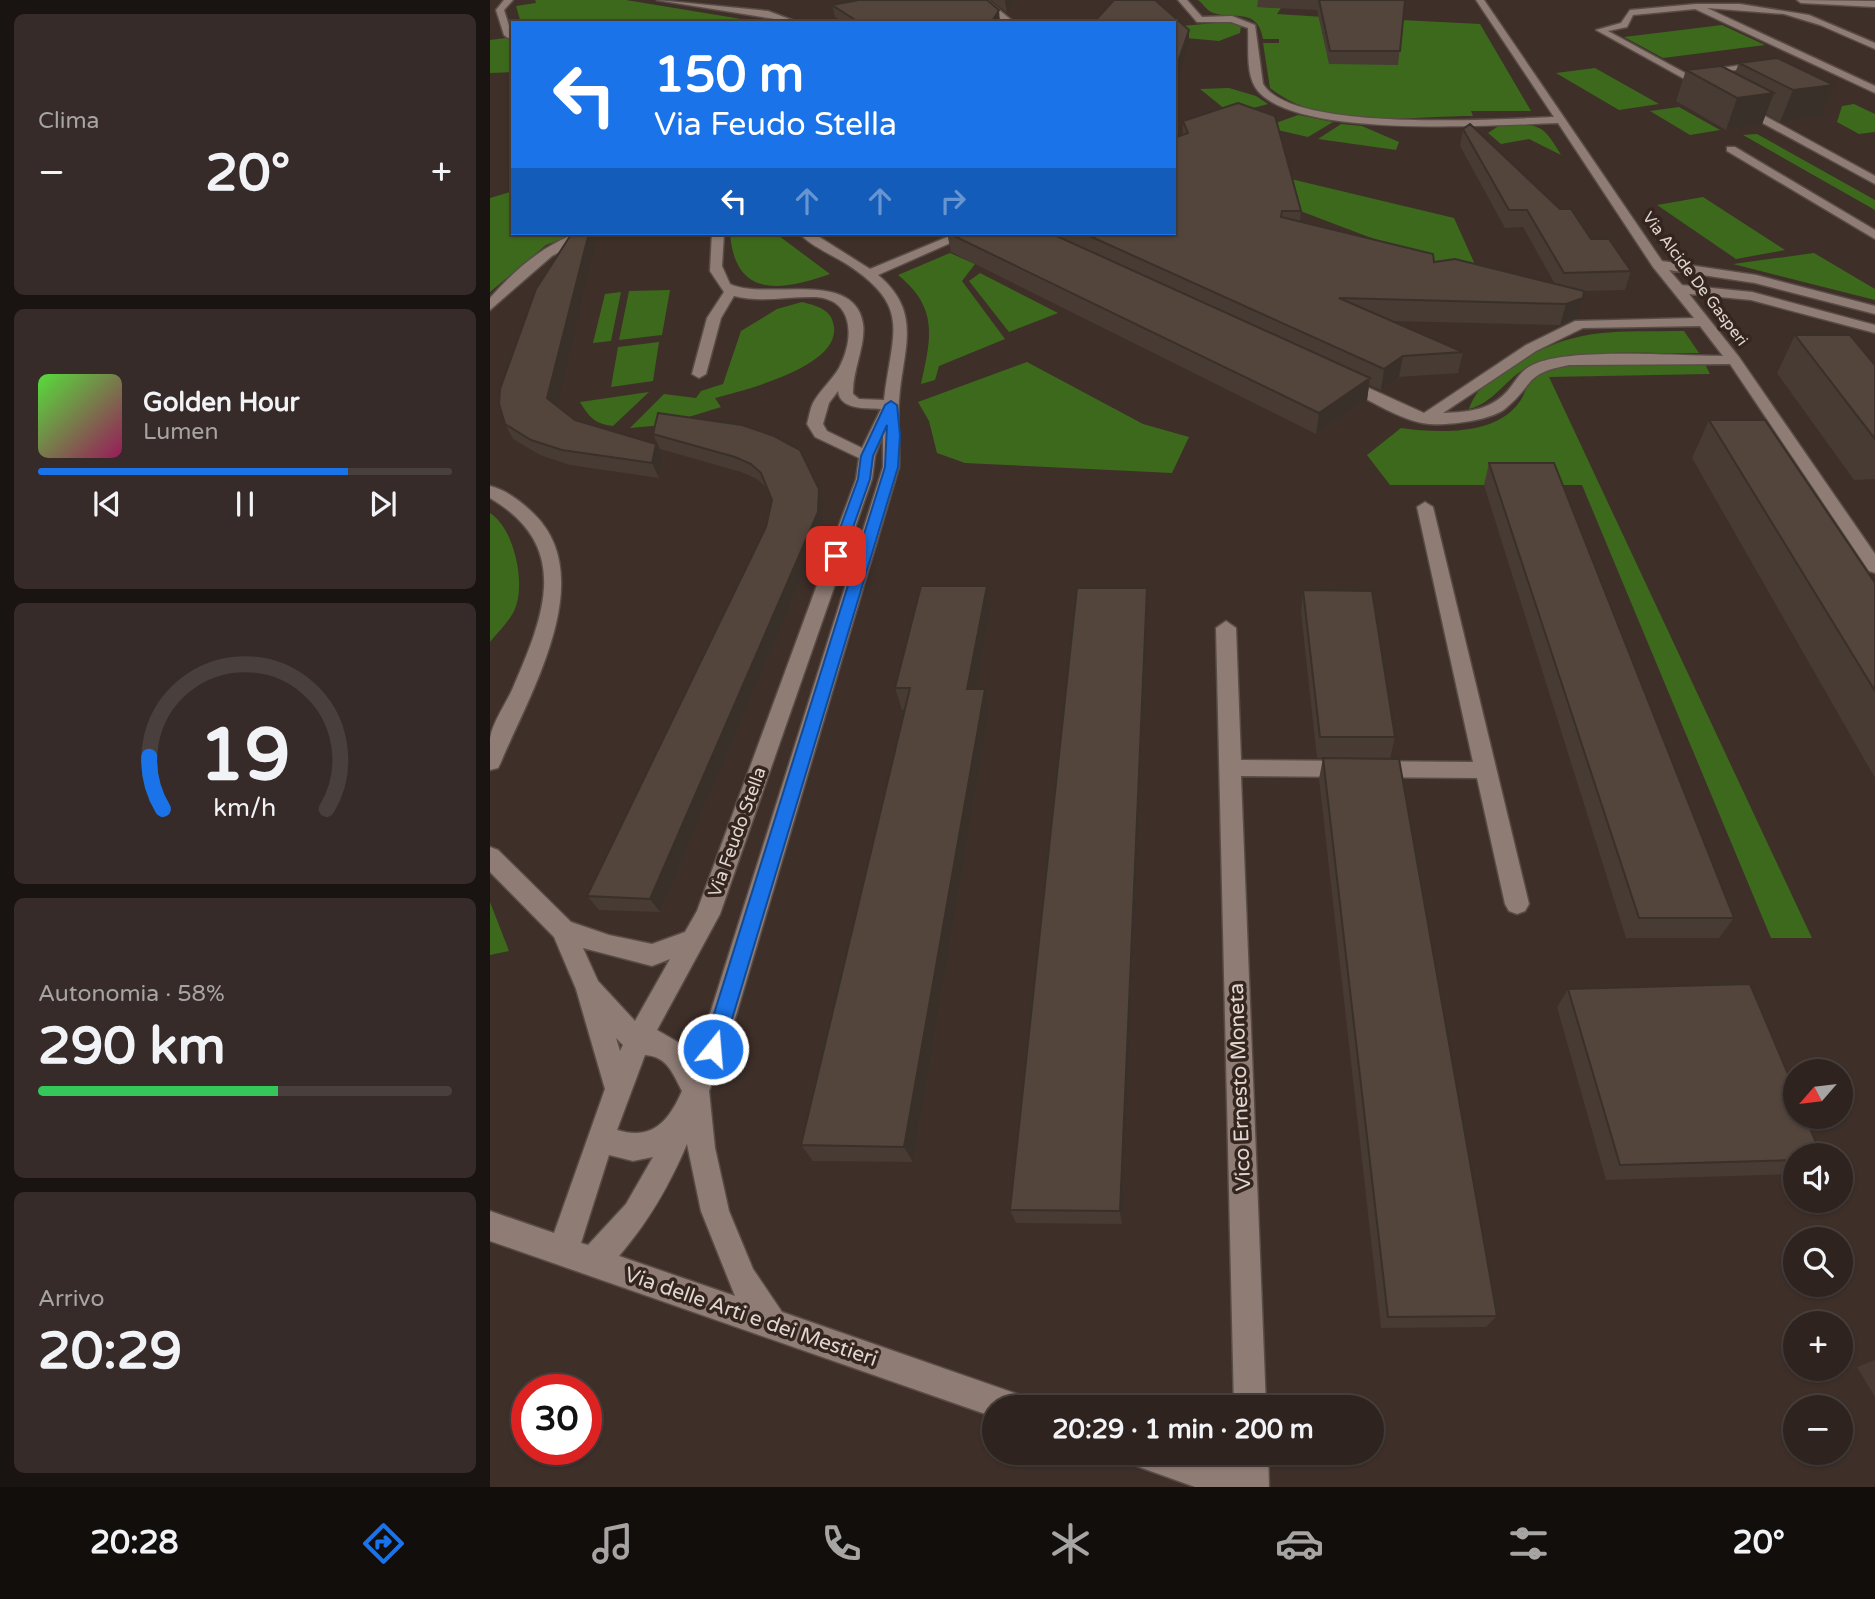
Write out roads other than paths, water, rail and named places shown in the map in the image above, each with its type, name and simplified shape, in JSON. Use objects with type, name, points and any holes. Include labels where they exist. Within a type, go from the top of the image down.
[{"type":"street","points":[[508,34],[500,10],[509,0]]},
{"type":"street","points":[[661,0],[768,14],[790,21]]},
{"type":"street","points":[[982,0],[1008,21]]},
{"type":"street","points":[[1182,0],[1200,20],[1232,19],[1252,27],[1258,81],[1263,92],[1299,110],[1362,121],[1562,120]]},
{"type":"street","points":[[1759,0],[1846,21]]},
{"type":"street","points":[[1801,0],[1873,4]]},
{"type":"street","name":"Via Alcide De Gasperi","points":[[1488,4],[1658,264],[1734,359],[1875,567]]},
{"type":"street","points":[[1840,12],[1873,4]]},
{"type":"street","points":[[1719,95],[1600,30],[1624,25],[1630,13],[1713,5],[1791,13],[1875,46]]},
{"type":"street","points":[[1698,7],[1875,90]]},
{"type":"street","points":[[1681,74],[1805,58]]},
{"type":"street","points":[[1731,102],[1875,181]]},
{"type":"street","points":[[1731,149],[1875,235]]},
{"type":"street","points":[[490,306],[540,257],[555,246],[584,235]]},
{"type":"street","points":[[718,235],[716,270],[720,279],[733,290],[757,296],[808,292],[829,294],[845,302],[855,316],[858,331],[847,368],[845,395],[855,403],[891,405]]},
{"type":"street","name":"Via Feudo Stella","points":[[593,1262],[636,1214],[663,1167],[713,1049],[891,467],[894,435],[891,405],[903,328],[891,296],[867,275],[808,235]]},
{"type":"street","points":[[867,275],[962,235]]},
{"type":"street","points":[[1658,264],[1756,279],[1875,310]]},
{"type":"street","points":[[1679,289],[1752,296],[1875,328]]},
{"type":"street","points":[[699,374],[710,328],[725,298],[733,290]]},
{"type":"street","points":[[1425,419],[1531,348],[1580,324],[1705,322]]},
{"type":"street","points":[[1334,377],[1425,419],[1474,416],[1497,408],[1515,393],[1526,374],[1543,366],[1569,361],[1734,359]]},
{"type":"street","points":[[847,368],[821,403],[815,424],[821,434],[867,456]]},
{"type":"street","name":"Via Feudo Stella","points":[[563,1251],[618,1089],[637,1042],[708,914],[864,479],[867,456],[891,405]]},
{"type":"street","points":[[490,491],[505,499],[532,522],[550,550],[553,579],[545,633],[490,762]]},
{"type":"street","points":[[1425,507],[1517,904]]},
{"type":"street","name":"Vico Ernesto Moneta","points":[[1226,628],[1250,1395]]},
{"type":"street","points":[[1231,768],[1486,770]]},
{"type":"street","points":[[490,857],[563,930],[589,989],[618,1089]]},
{"type":"street","points":[[563,930],[609,946],[652,955],[692,940]]},
{"type":"street","points":[[589,989],[637,1042],[659,1043],[679,1057],[695,1090],[701,1148],[715,1211],[742,1279],[772,1324]]},
{"type":"street","points":[[601,1138],[621,1147],[643,1147],[660,1141],[681,1125]]},
{"type":"street","name":"Via delle Arti e dei Mestieri","points":[[490,1226],[982,1397]]},
{"type":"street","points":[[1180,1465],[1243,1487]]},
{"type":"street","points":[[1251,1465],[1252,1487]]}]
